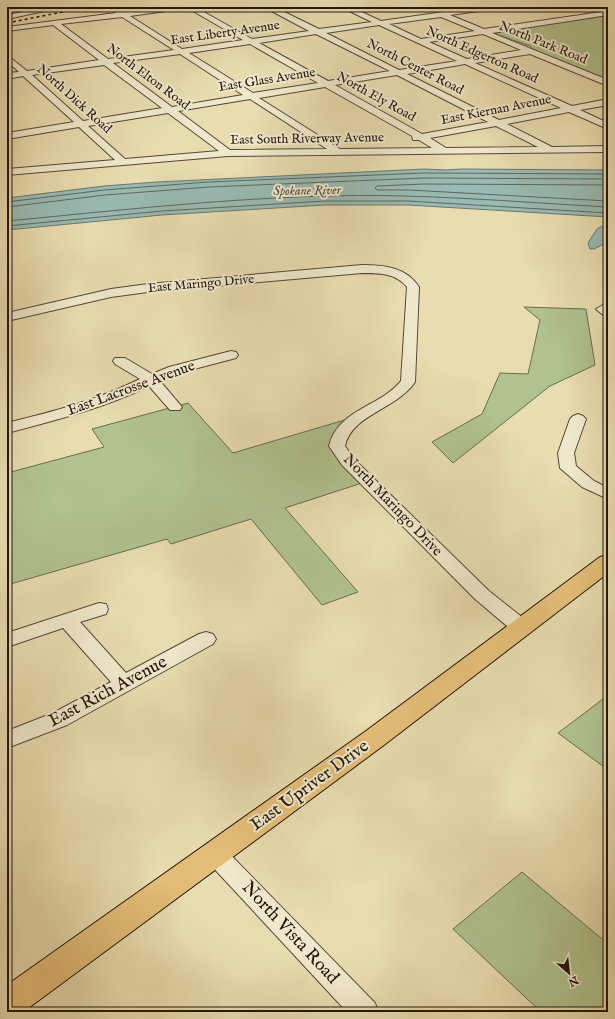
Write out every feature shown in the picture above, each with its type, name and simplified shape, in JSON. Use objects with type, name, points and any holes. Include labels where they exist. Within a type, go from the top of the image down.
[{"type":"main road","name":"East Upriver Drive","points":[[7,1004],[375,738],[608,562]]},
{"type":"street","points":[[7,17],[59,7]]},
{"type":"street","points":[[112,7],[340,152]]},
{"type":"street","points":[[7,29],[181,7]]},
{"type":"street","name":"North Ely Road","points":[[190,7],[445,151]]},
{"type":"street","name":"North Center Road","points":[[268,7],[551,150]]},
{"type":"street","name":"North Edgerton Road","points":[[345,7],[608,126]]},
{"type":"street","name":"North Park Road","points":[[424,7],[608,83]]},
{"type":"street","name":"East Liberty Avenue","points":[[7,76],[493,7]]},
{"type":"street","points":[[588,7],[607,13]]},
{"type":"street","points":[[421,41],[607,13]]},
{"type":"street","name":"North Elton Road","points":[[54,23],[228,153]]},
{"type":"street","name":"East Glass Avenue","points":[[7,136],[531,51]]},
{"type":"street","name":"North Dick Road","points":[[7,57],[83,123],[123,162]]},
{"type":"street","name":"East Kiernan Avenue","points":[[340,152],[608,102]]},
{"type":"street","name":"East South Riverway Avenue","points":[[7,172],[228,153],[608,149]]},
{"type":"street","name":"East Maringo Drive","points":[[7,317],[111,293],[148,288],[362,269],[382,269],[398,274]]},
{"type":"street","name":"North Maringo Drive","points":[[398,274],[409,280],[413,287],[408,382],[402,390],[355,419],[341,432],[337,446],[348,462],[482,595],[521,628]]},
{"type":"street","name":"East Lacrosse Avenue","points":[[7,428],[101,402],[115,397],[151,379],[180,368],[231,355]]},
{"type":"street","points":[[120,361],[151,379],[175,407]]},
{"type":"street","points":[[578,419],[566,453],[568,468],[588,484],[608,494]]},
{"type":"street","points":[[7,640],[99,609]]},
{"type":"street","points":[[67,620],[124,684]]},
{"type":"street","name":"East Rich Avenue","points":[[7,740],[60,719],[206,639]]},
{"type":"street","name":"North Vista Road","points":[[215,854],[365,1012]]},
{"type":"green space","points":[[608,14],[608,81],[534,50],[530,46],[492,33]]},
{"type":"green space","points":[[524,307],[586,309],[595,365],[550,386],[453,463],[432,442],[482,414],[500,373],[528,374],[540,320]]},
{"type":"green space","points":[[188,403],[233,453],[348,419],[334,432],[332,444],[362,483],[285,508],[358,592],[322,605],[251,519],[171,544],[167,539],[7,585],[7,473],[104,447],[92,429]]},
{"type":"green space","points":[[603,699],[608,702],[608,770],[558,733]]},
{"type":"green space","points":[[522,872],[608,944],[608,1012],[541,1012],[453,929]]},
{"type":"water","name":"Spokane River","points":[[424,169],[608,170],[608,217],[408,205],[325,205],[162,215],[7,230],[7,198],[104,186],[157,182]]},
{"type":"water","points":[[608,223],[608,242],[594,249],[590,249],[588,243],[597,229]]},
{"type":"railway","points":[[7,23],[88,7]]}]
